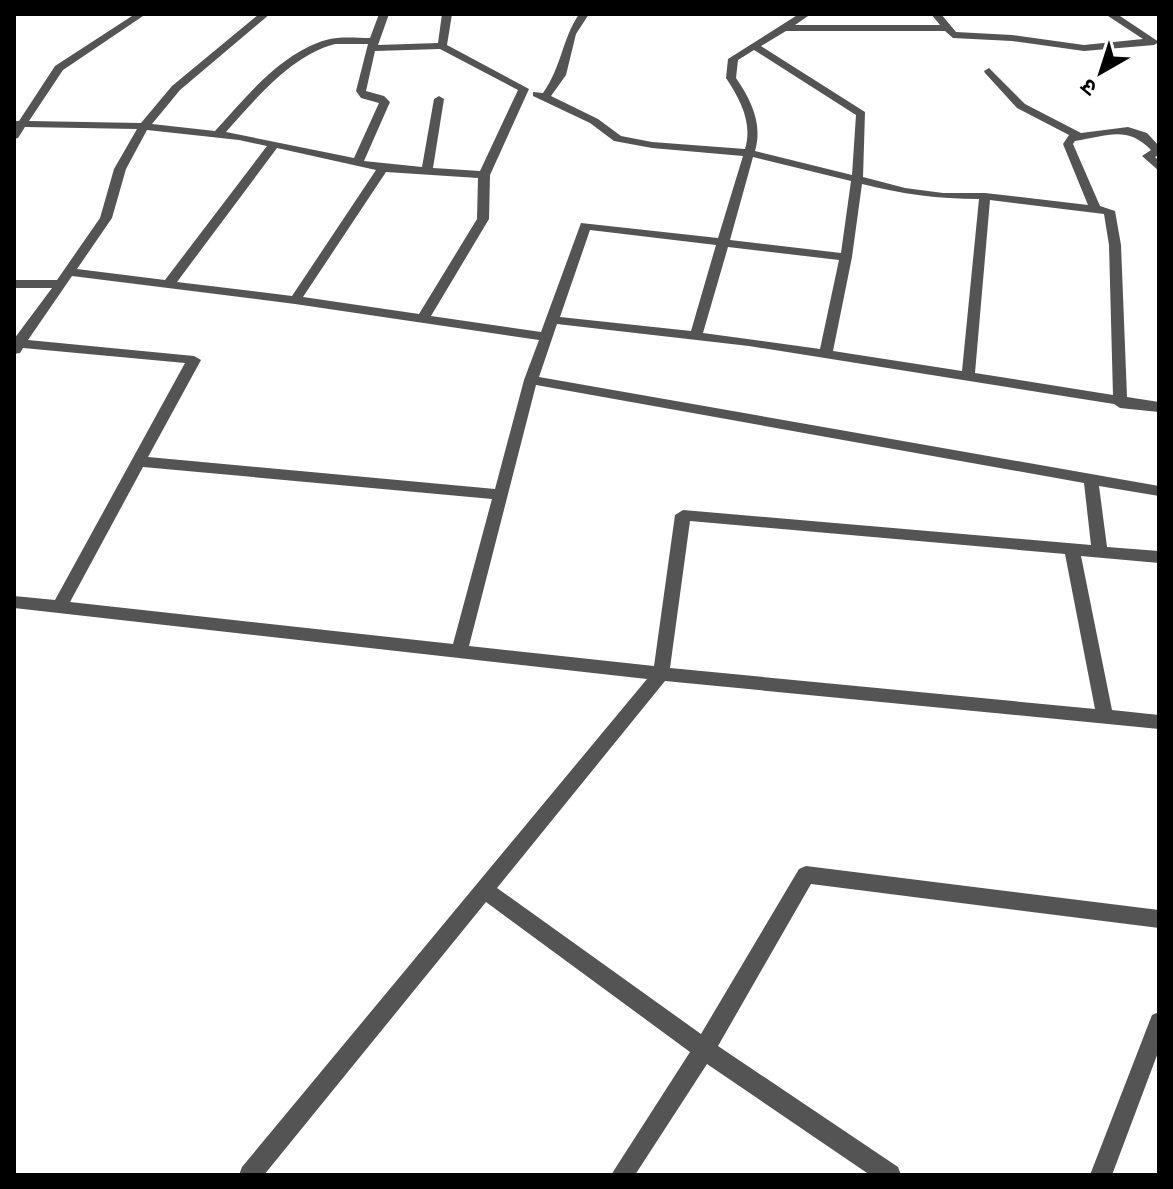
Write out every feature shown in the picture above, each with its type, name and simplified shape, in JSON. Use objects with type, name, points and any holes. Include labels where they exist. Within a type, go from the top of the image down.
[{"type":"street","points":[[14,136],[17,124],[59,68],[141,14]]},
{"type":"street","points":[[16,346],[106,218],[120,169],[144,126],[176,88],[265,14]]},
{"type":"street","points":[[357,163],[385,102],[362,94],[373,44],[384,14]]},
{"type":"street","points":[[442,46],[447,14]]},
{"type":"street","points":[[545,97],[561,75],[571,34],[584,14]]},
{"type":"street","points":[[696,336],[753,140],[748,103],[731,78],[733,59],[806,14]]},
{"type":"street","points":[[936,14],[953,35],[960,36],[1001,37],[1084,48],[1156,43]]},
{"type":"street","points":[[1110,14],[1156,43]]},
{"type":"street","points":[[785,28],[946,28]]},
{"type":"street","points":[[218,134],[270,80],[318,46],[333,41],[442,46],[594,121],[618,139],[749,153],[802,163],[857,181],[943,196],[985,196],[1109,211],[1115,245],[1120,403]]},
{"type":"street","points":[[755,46],[861,114],[857,181],[846,257],[826,354]]},
{"type":"street","points":[[989,71],[1021,106],[1078,136]]},
{"type":"street","points":[[423,319],[483,219],[484,175],[524,89]]},
{"type":"street","points":[[427,171],[439,99]]},
{"type":"street","points":[[17,124],[144,126],[218,134],[383,168],[484,175]]},
{"type":"street","points":[[1096,210],[1068,144],[1071,138],[1128,130],[1143,135],[1158,151],[1148,156],[1159,168]]},
{"type":"street","points":[[169,284],[274,145]]},
{"type":"street","points":[[295,300],[383,168]]},
{"type":"street","points":[[968,377],[985,196]]},
{"type":"street","points":[[459,651],[531,380],[585,226],[846,257]]},
{"type":"street","points":[[14,284],[64,278],[169,284],[547,337]]},
{"type":"street","points":[[553,320],[826,354],[1159,407]]},
{"type":"street","points":[[16,346],[194,360],[59,607]]},
{"type":"street","points":[[531,380],[1159,491]]},
{"type":"street","points":[[137,461],[501,495]]},
{"type":"street","points":[[1091,479],[1100,552]]},
{"type":"street","points":[[250,1175],[661,674],[683,515],[1159,557]]},
{"type":"street","points":[[1072,550],[1105,717]]},
{"type":"street","points":[[14,602],[661,674],[1159,722]]},
{"type":"street","points":[[622,1175],[704,1049],[806,875],[1159,919]]},
{"type":"street","points":[[484,890],[704,1049],[890,1175]]},
{"type":"street","points":[[1101,1175],[1159,1022]]}]
